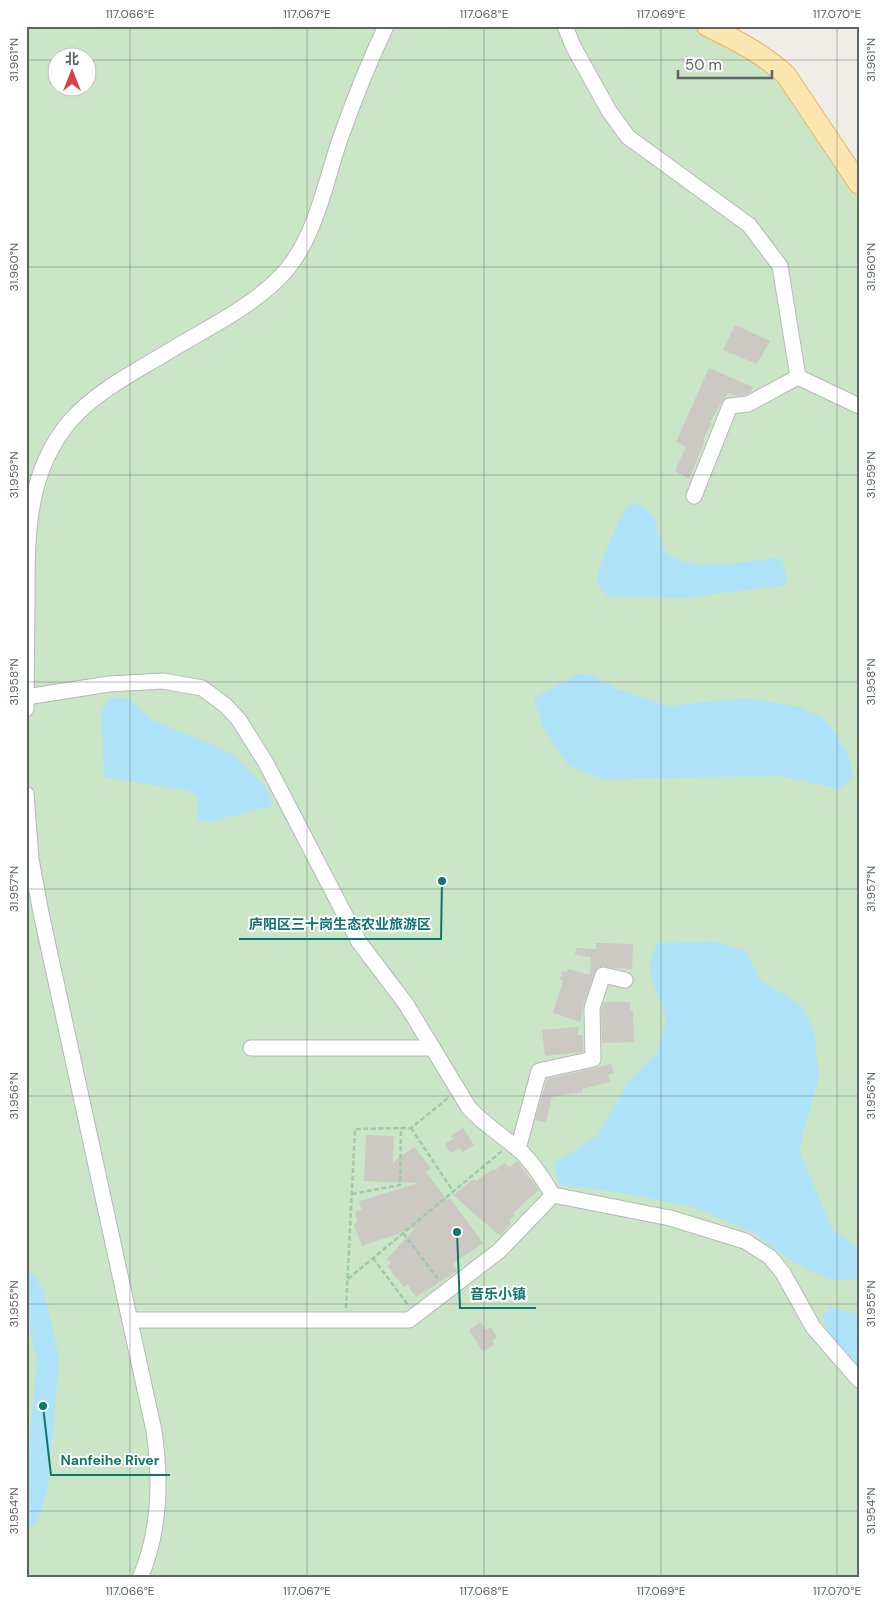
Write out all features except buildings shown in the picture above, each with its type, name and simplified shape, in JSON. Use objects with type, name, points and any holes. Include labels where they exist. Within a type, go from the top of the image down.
[{"type":"main road","points":[[707,26],[751,48],[770,60],[786,75],[859,184]]},
{"type":"street","points":[[26,709],[29,514],[38,476],[48,455],[70,421],[103,392],[252,300],[276,282],[289,267],[301,249],[313,223],[354,100],[386,26]]},
{"type":"street","points":[[565,26],[572,46],[604,102],[628,137],[749,225],[780,266],[798,377]]},
{"type":"street","points":[[798,377],[859,406]]},
{"type":"street","points":[[694,496],[730,406],[748,404],[798,377]]},
{"type":"street","points":[[26,697],[109,684],[163,681],[202,688],[216,697],[239,720],[266,763],[359,942],[406,1004],[469,1108],[482,1122],[514,1146],[537,1170],[553,1195],[670,1218],[745,1241],[770,1257],[783,1273],[813,1328],[859,1380]]},
{"type":"street","points":[[26,794],[31,859],[41,913],[130,1320],[157,1456],[156,1516],[152,1542],[140,1578]]},
{"type":"street","points":[[514,1146],[540,1071],[593,1059],[592,1008],[603,975],[625,980]]},
{"type":"street","points":[[250,1048],[433,1048]]},
{"type":"street","points":[[130,1320],[402,1322],[417,1316],[499,1251],[553,1195]]},
{"type":"path","points":[[346,1322],[355,1129],[411,1128],[458,1090]]},
{"type":"path","points":[[352,1194],[400,1185],[401,1128]]},
{"type":"path","points":[[411,1128],[453,1192]]},
{"type":"path","points":[[348,1279],[453,1192],[514,1146]]},
{"type":"path","points":[[403,1233],[448,1292]]},
{"type":"path","points":[[373,1258],[417,1316]]},
{"type":"green space","points":[[26,26],[707,26],[770,60],[859,184],[859,1578],[26,1578]]},
{"type":"water","points":[[639,503],[652,514],[664,548],[672,557],[684,562],[700,564],[735,563],[778,558],[784,564],[787,585],[682,598],[608,596],[599,587],[599,570],[627,505]]},
{"type":"water","points":[[577,674],[592,675],[617,689],[669,706],[745,698],[800,707],[826,720],[848,752],[853,777],[840,789],[780,776],[601,779],[568,765],[544,730],[534,698]]},
{"type":"water","points":[[113,697],[129,699],[150,719],[231,753],[268,790],[272,806],[212,821],[197,821],[198,800],[191,791],[104,777],[101,711],[108,700]]},
{"type":"water","points":[[715,942],[746,951],[759,979],[802,1006],[814,1031],[819,1078],[803,1131],[800,1153],[832,1229],[859,1248],[859,1279],[834,1280],[814,1272],[790,1260],[754,1233],[693,1207],[619,1192],[559,1185],[554,1163],[597,1136],[628,1082],[658,1051],[666,1017],[653,982],[649,964],[657,943]]},
{"type":"water","points":[[831,1308],[859,1314],[859,1366],[835,1346],[822,1317]]},
{"type":"waterway","points":[[26,1283],[34,1297],[48,1359],[37,1485],[26,1517]]},
{"type":"place","name":"庐阳区三十岗生态农业旅游区","points":[[442,881]]},
{"type":"place","name":"音乐小镇","points":[[457,1232]]},
{"type":"place","name":"Nanfeihe River","points":[[43,1406]]}]
